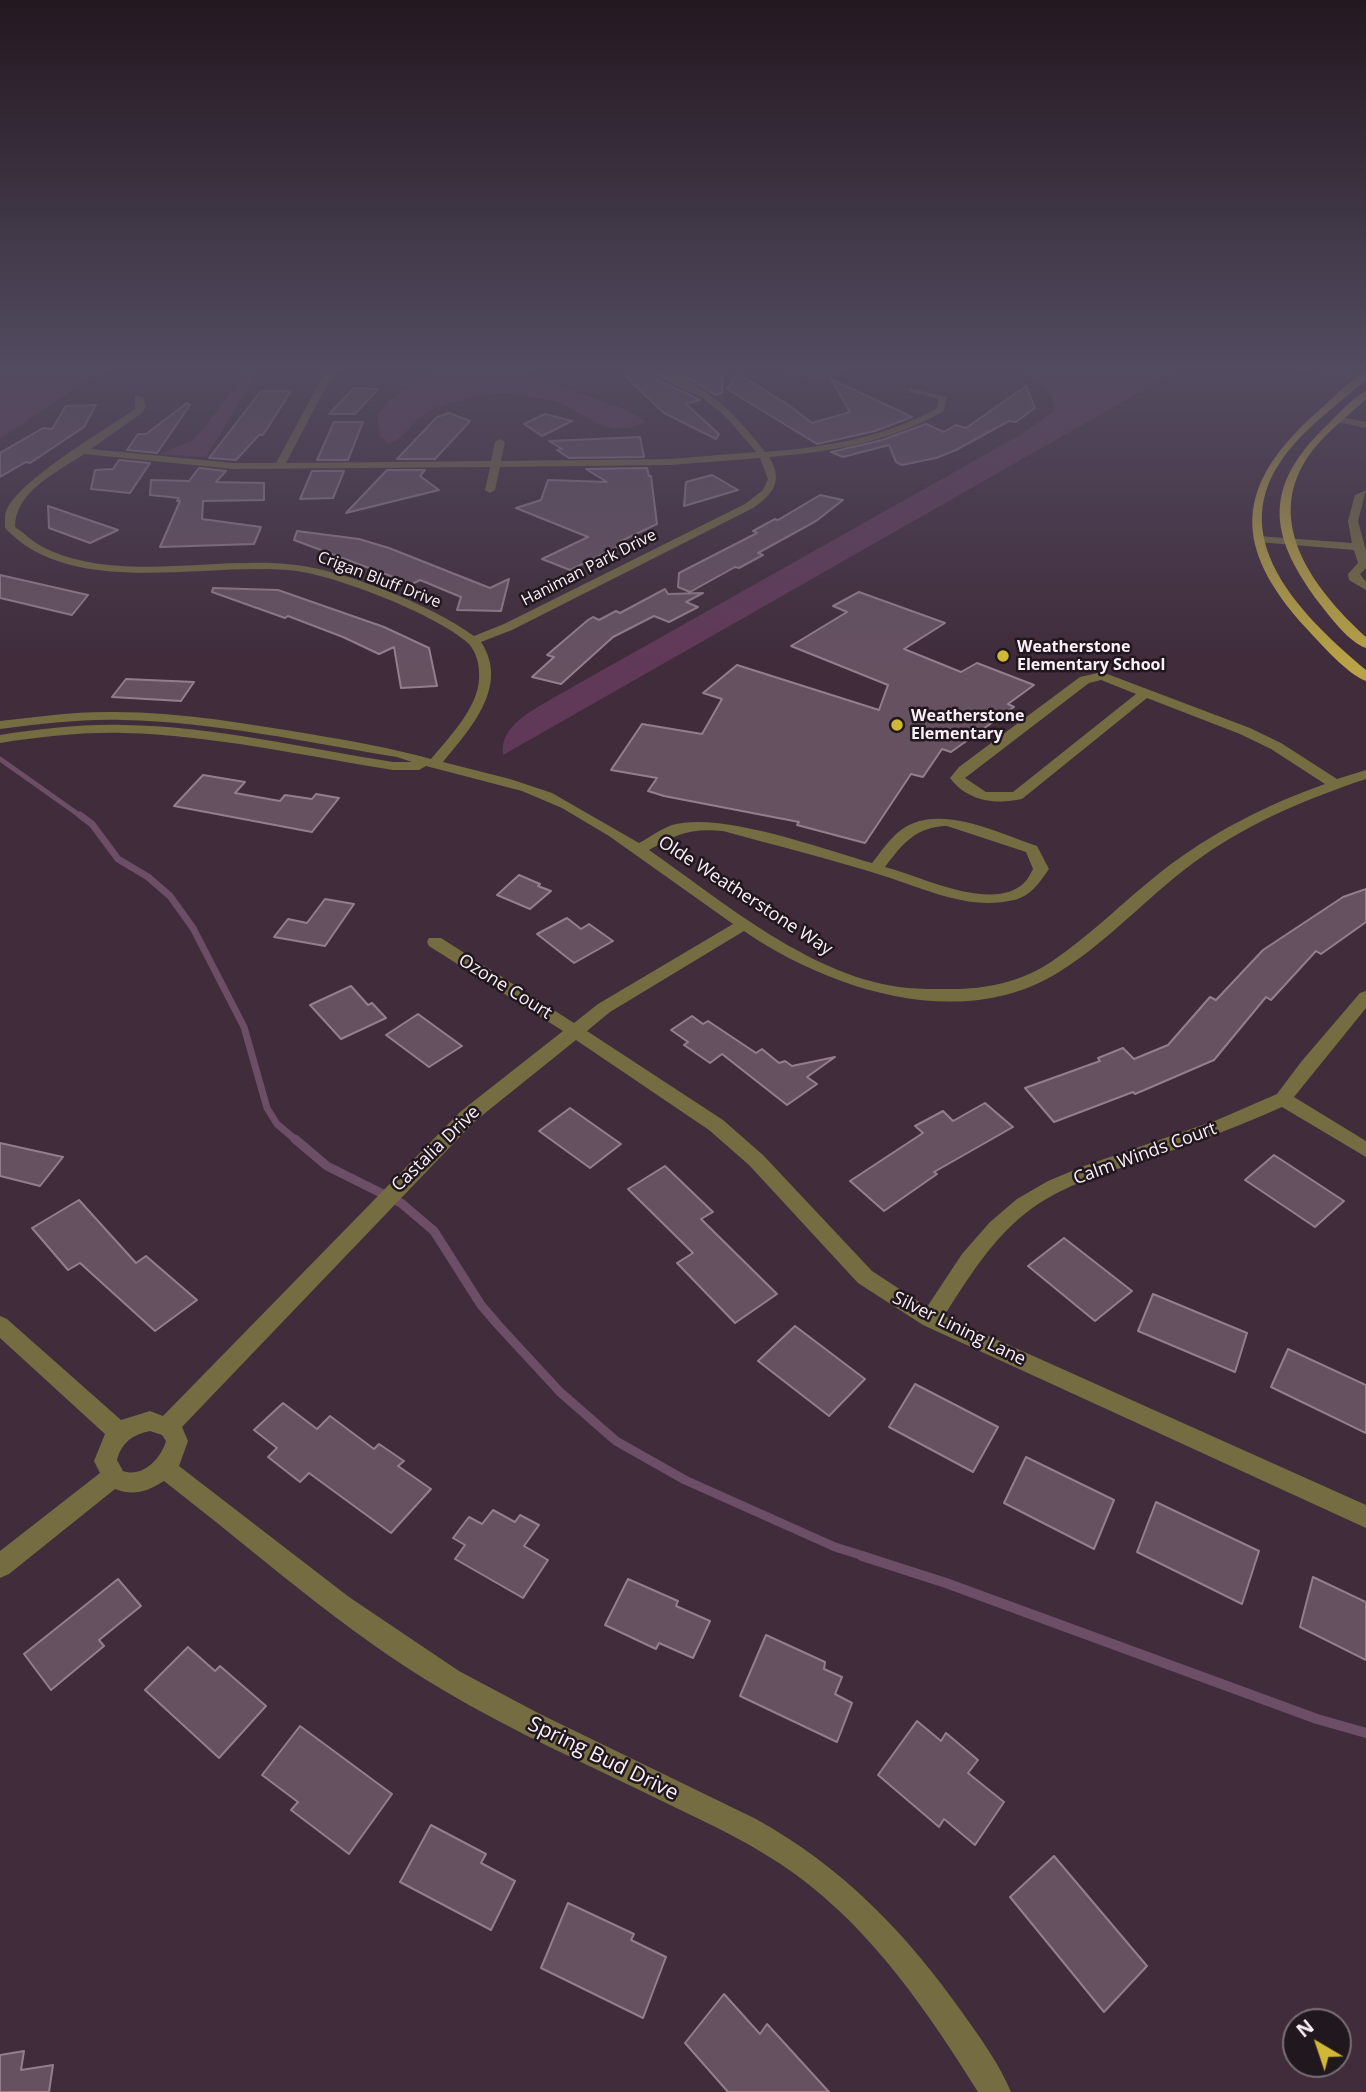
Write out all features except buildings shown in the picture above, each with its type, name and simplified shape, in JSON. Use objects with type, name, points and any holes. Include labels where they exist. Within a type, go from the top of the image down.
[{"type":"main road","points":[[1273,466],[1259,494],[1258,539],[1278,586],[1317,634],[1366,677]]},
{"type":"main road","points":[[1297,466],[1289,481],[1285,500],[1285,523],[1290,542],[1304,574],[1324,601],[1366,644]]},
{"type":"street","name":"Crigan Bluff Drive","points":[[62,466],[23,493],[10,514],[5,529],[53,557],[84,564],[130,567],[262,565],[314,571],[430,615],[473,641]]},
{"type":"street","points":[[254,466],[359,466]]},
{"type":"street","points":[[490,490],[494,466]]},
{"type":"street","name":"Haniman Park Drive","points":[[473,641],[508,627],[749,506],[766,495],[772,486],[774,473],[770,466]]},
{"type":"street","points":[[1366,493],[1360,495],[1353,521],[1365,563],[1354,574],[1355,580],[1366,587]]},
{"type":"street","points":[[1258,539],[1359,547]]},
{"type":"street","points":[[433,765],[483,694],[486,674],[479,649],[473,641]]},
{"type":"street","points":[[1146,693],[1017,796],[999,798],[981,795],[964,788],[957,778],[1085,680],[1102,676],[1245,731],[1335,784]]},
{"type":"street","name":"Olde Weatherstone Way","points":[[0,725],[90,716],[180,720],[399,753],[433,765],[497,779],[547,796],[582,813],[812,965],[880,990],[934,996],[982,993],[1009,988],[1059,965],[1180,865],[1212,843],[1276,808],[1366,774]]},
{"type":"street","name":"Olde Weatherstone Way","points":[[0,738],[63,731],[124,729],[183,734],[393,766],[433,765]]},
{"type":"street","points":[[638,850],[675,829],[702,825],[724,827],[972,898],[997,900],[1019,895],[1036,883],[1041,869],[1032,849],[947,822],[934,821],[920,824],[905,832],[876,869]]},
{"type":"street","name":"Castalia Drive","points":[[168,1426],[457,1126],[604,1008],[746,923]]},
{"type":"street","name":"Ozone Court","points":[[435,942],[575,1031]]},
{"type":"street","points":[[1366,998],[1307,1066],[1283,1099],[1366,1150]]},
{"type":"street","name":"Silver Lining Lane","points":[[575,1031],[680,1099],[737,1142],[865,1277],[891,1296],[930,1319],[1366,1517]]},
{"type":"street","name":"Calm Winds Court","points":[[930,1319],[970,1260],[997,1228],[1024,1204],[1091,1171],[1224,1125],[1283,1099]]},
{"type":"street","points":[[0,1325],[119,1433]]},
{"type":"street","points":[[150,1421],[168,1426],[177,1441],[176,1450],[165,1469],[144,1481],[122,1482],[113,1478],[105,1461],[107,1451],[119,1433],[139,1422],[150,1421]]},
{"type":"street","name":"Spring Bud Drive","points":[[165,1469],[374,1632],[449,1680],[517,1717],[712,1811],[766,1840],[822,1877],[871,1921],[903,1956],[941,2006],[996,2092]]},
{"type":"street","points":[[0,1566],[113,1478]]},
{"type":"shaded area","points":[[966,466],[1011,466],[503,755],[506,736],[519,720]]},
{"type":"waterway","points":[[0,759],[82,817]]},
{"type":"waterway","points":[[80,815],[92,824],[118,859],[148,877],[170,896],[193,928],[244,1027],[267,1108],[277,1124],[297,1141]]},
{"type":"waterway","points":[[295,1139],[327,1166],[401,1203],[434,1231],[481,1305],[499,1326],[560,1392],[616,1441],[685,1480],[835,1547],[867,1557]]},
{"type":"waterway","points":[[862,1556],[946,1583],[1317,1719],[1366,1733]]},
{"type":"place","name":"Weatherstone Elementary School","points":[[1003,656]]},
{"type":"place","name":"Weatherstone Elementary","points":[[897,725]]}]
